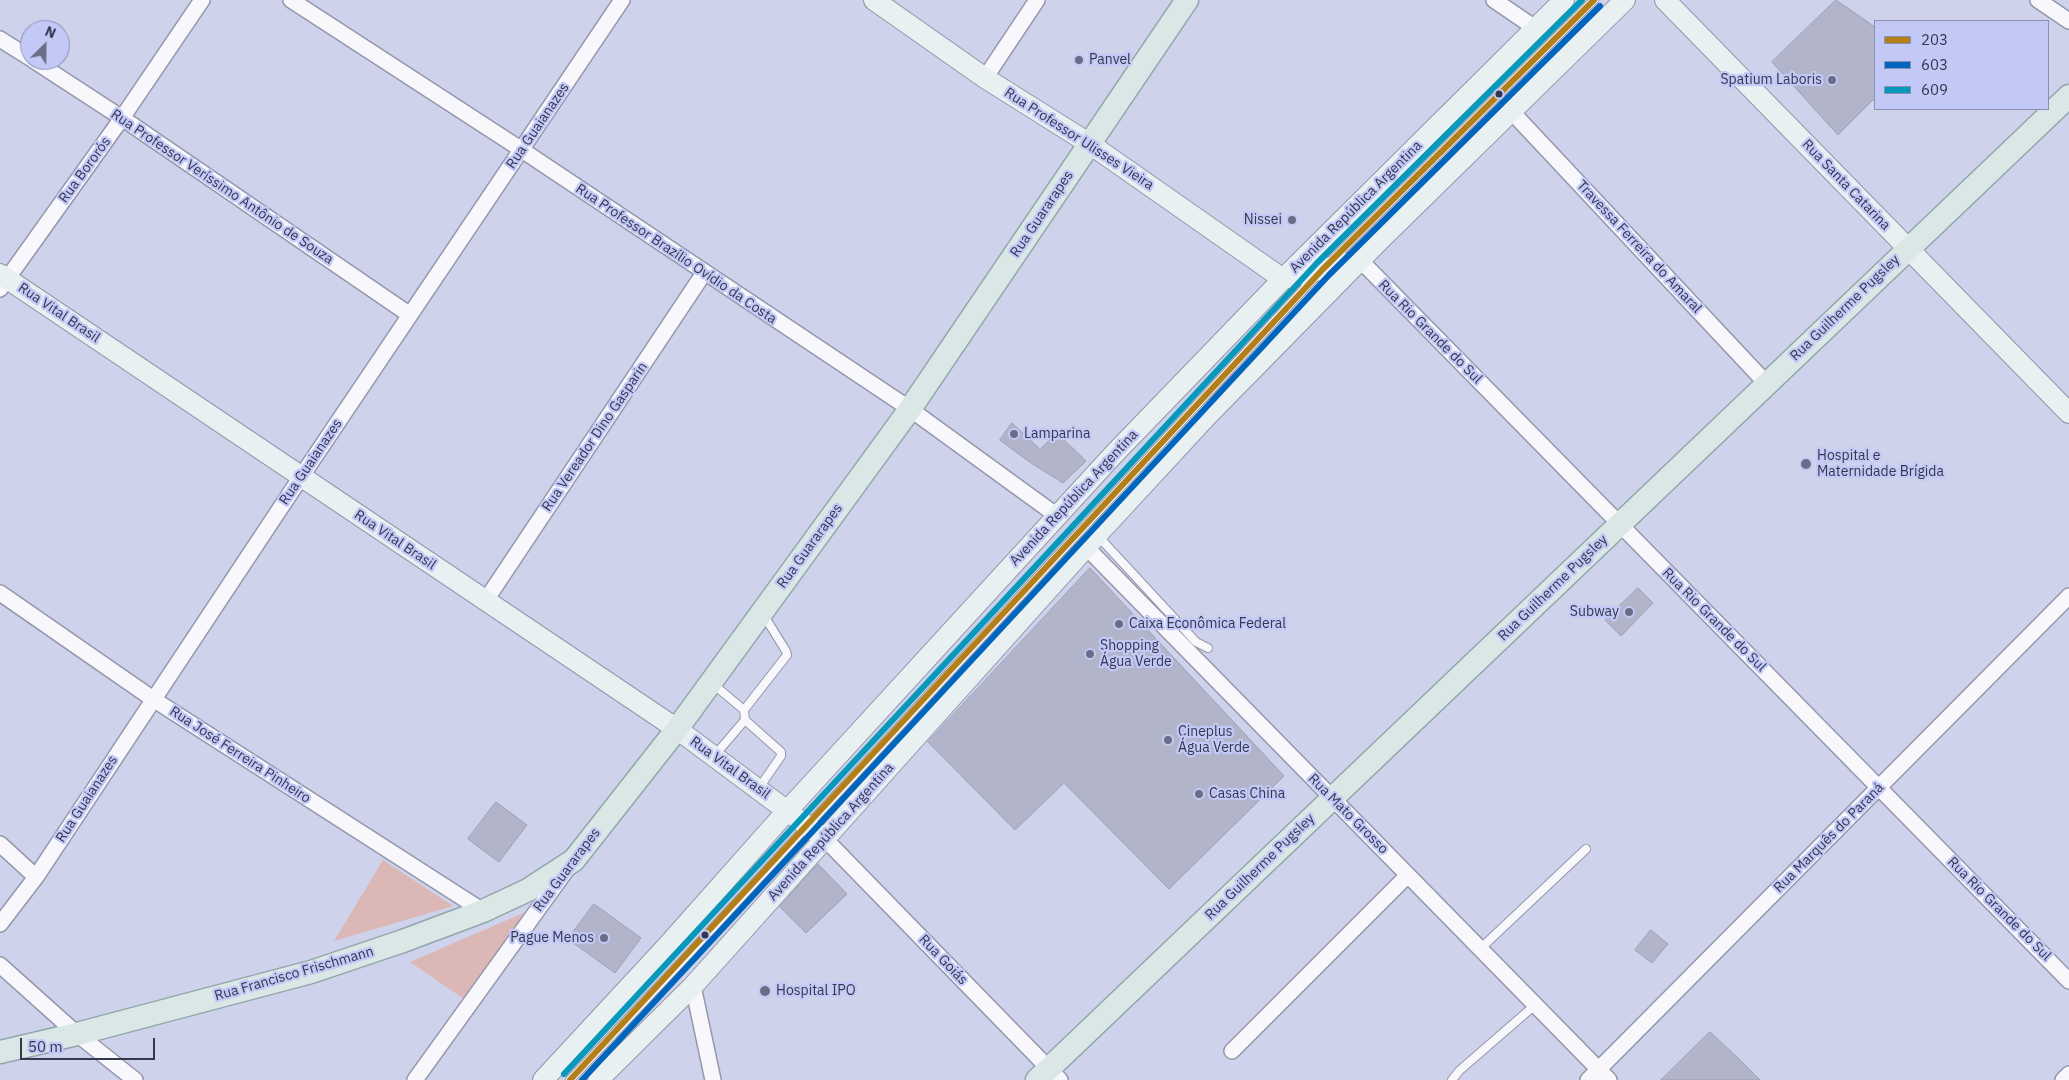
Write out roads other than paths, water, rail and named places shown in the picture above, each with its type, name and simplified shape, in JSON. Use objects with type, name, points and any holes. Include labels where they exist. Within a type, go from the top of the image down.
[{"type":"main road","name":"Rua Guararapes","points":[[574,860],[677,729],[910,409],[1187,0]]},
{"type":"main road","name":"Rua Guilherme Pugsley","points":[[1049,1076],[1332,798],[2069,96]]},
{"type":"main road","name":"Rua Francisco Frischmann","points":[[0,1052],[77,1034],[311,972],[403,941],[483,911],[528,890],[574,860]]},
{"type":"street","name":"Rua Bororós","points":[[2,280],[122,118],[202,0]]},
{"type":"street","name":"Rua Professor Brazílio Ovídio da Costa","points":[[291,0],[522,150],[910,409],[1056,515]]},
{"type":"street","name":"Rua Guaianazes","points":[[0,924],[36,877],[301,476],[622,0]]},
{"type":"street","name":"Rua Professor Ulisses Vieira","points":[[874,0],[985,78],[1090,144],[1283,279]]},
{"type":"street","points":[[985,78],[1037,0]]},
{"type":"street","points":[[1494,0],[1535,28]]},
{"type":"street","name":"Avenida República Argentina","points":[[543,1080],[668,945],[787,810],[1056,515],[1283,279],[1564,0]]},
{"type":"street","name":"Avenida República Argentina","points":[[598,1080],[693,986],[1092,541],[1208,416],[1360,260],[1625,0]]},
{"type":"street","name":"Rua Santa Catarina","points":[[1665,0],[2069,413]]},
{"type":"street","points":[[2038,0],[2069,21]]},
{"type":"street","name":"Rua Professor Veríssimo Antônio de Souza","points":[[0,39],[20,52]]},
{"type":"street","name":"Rua Professor Veríssimo Antônio de Souza","points":[[49,70],[122,118],[410,316]]},
{"type":"street","name":"Travessa Ferreira do Amaral","points":[[1511,111],[1766,383]]},
{"type":"street","points":[[1283,279],[1360,260]]},
{"type":"street","name":"Rua Rio Grande do Sul","points":[[1360,260],[2069,980]]},
{"type":"street","name":"Rua Vereador Dino Gasparin","points":[[486,600],[704,273]]},
{"type":"street","name":"Rua Vital Brasil","points":[[2,280],[301,476],[677,729],[825,839]]},
{"type":"street","name":"Rua Mato Grosso","points":[[1092,541],[1332,798],[1535,1006],[1599,1077]]},
{"type":"street","name":"Rua José Ferreira Pinheiro","points":[[0,593],[153,699],[483,911]]},
{"type":"street","name":"Rua Marquês do Paraná","points":[[1599,1077],[1879,788],[2069,596]]},
{"type":"street","name":"Rua Goiás","points":[[825,839],[1049,1076]]},
{"type":"street","points":[[0,844],[36,877]]},
{"type":"street","name":"Rua Guararapes","points":[[416,1080],[574,860]]},
{"type":"street","points":[[1232,1051],[1408,876]]},
{"type":"street","points":[[0,965],[77,1034],[134,1080]]},
{"type":"street","points":[[693,986],[714,1080]]},
{"type":"street","points":[[2063,1080],[2069,1074]]},
{"type":"lane","points":[[570,1080],[808,826],[1323,269],[1594,0]]},
{"type":"lane","points":[[1092,541],[1196,642],[1208,648]]},
{"type":"lane","points":[[758,789],[781,756],[780,752],[745,720],[744,710],[787,654],[762,613]]},
{"type":"lane","points":[[711,683],[744,710]]},
{"type":"lane","points":[[714,757],[745,720]]},
{"type":"lane","points":[[1480,949],[1586,849]]},
{"type":"lane","points":[[1452,1080],[1459,1071],[1535,1006]]},
{"type":"place","name":"Panvel","points":[[1079,60]]},
{"type":"place","name":"Spatium Laboris","points":[[1832,80]]},
{"type":"place","name":"Nissei","points":[[1292,220]]},
{"type":"place","name":"Lamparina","points":[[1014,434]]},
{"type":"place","name":"Hospital e Maternidade Brígida","points":[[1806,464]]},
{"type":"place","name":"Subway","points":[[1629,612]]},
{"type":"place","name":"Caixa Econômica Federal","points":[[1119,624]]},
{"type":"place","name":"Shopping Água Verde","points":[[1090,654]]},
{"type":"place","name":"Cineplus Água Verde","points":[[1168,740]]},
{"type":"place","name":"Casas China","points":[[1199,794]]},
{"type":"place","name":"Pague Menos","points":[[604,938]]},
{"type":"place","name":"Hospital IPO","points":[[765,991]]}]
